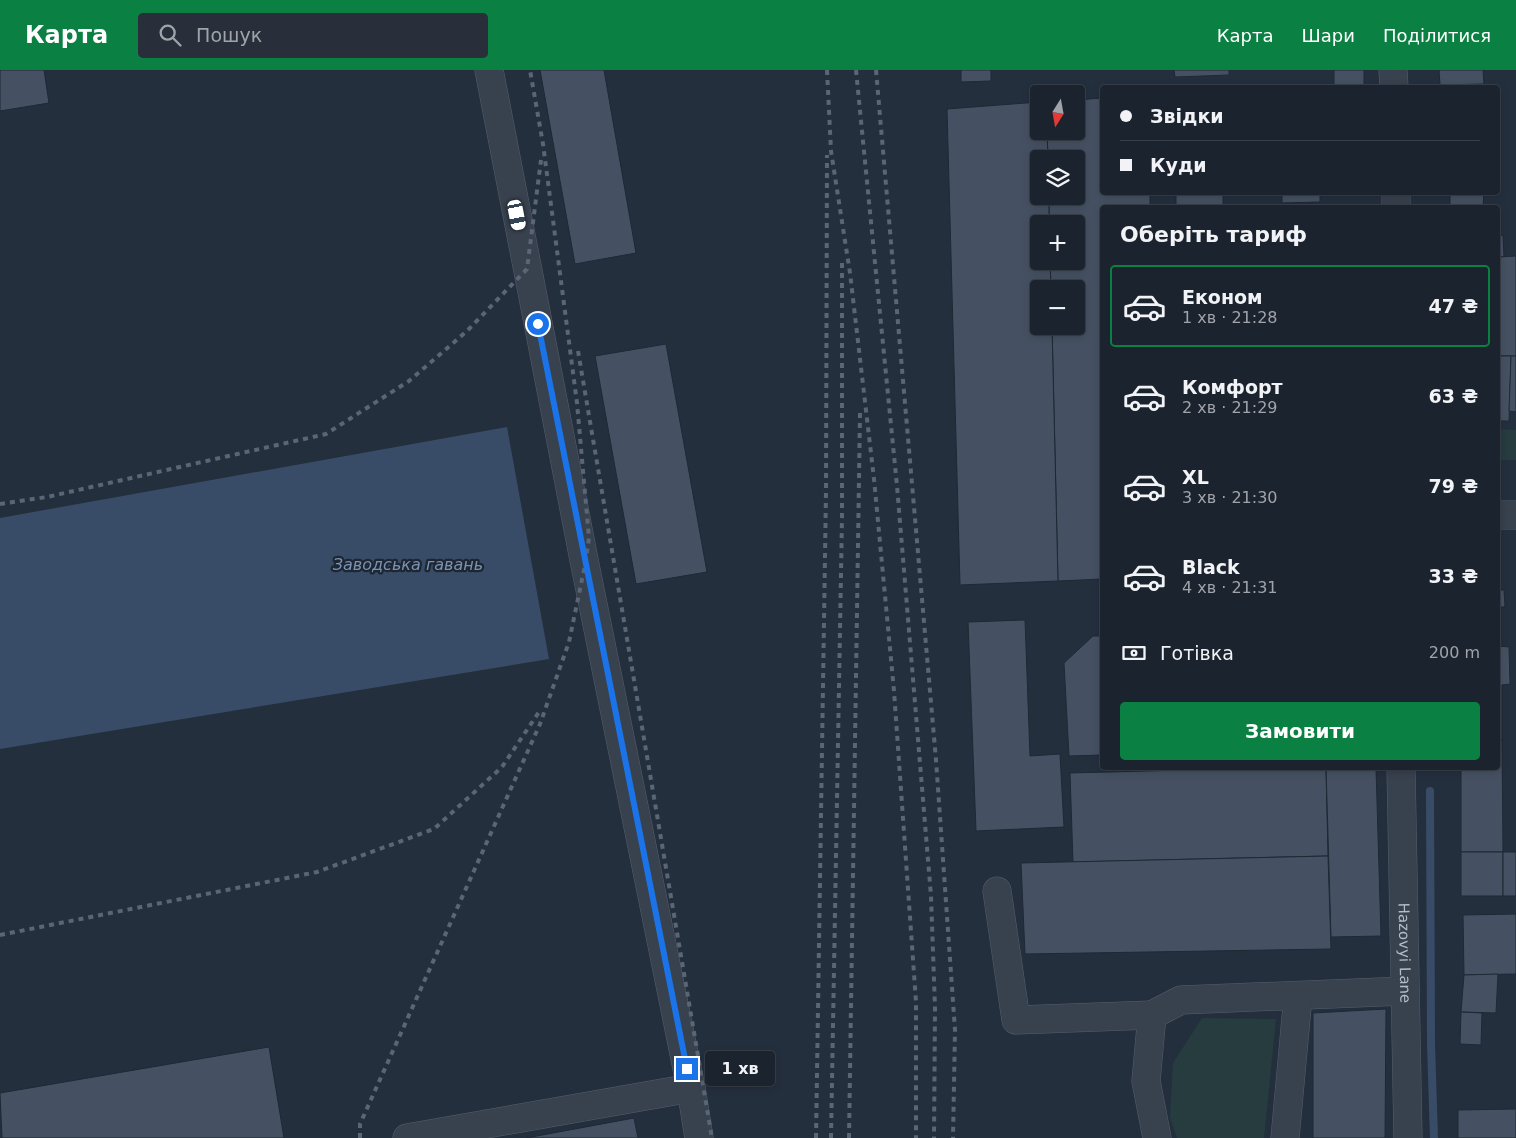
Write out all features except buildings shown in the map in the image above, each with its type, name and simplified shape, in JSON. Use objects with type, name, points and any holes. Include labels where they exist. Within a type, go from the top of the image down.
[{"type":"street","points":[[489,70],[583,555],[691,1088],[699,1138]]},
{"type":"street","points":[[1392,70],[1394,85]]},
{"type":"street","points":[[1500,515],[1516,515]]},
{"type":"street","name":"Hazovyi Lane","points":[[1401,770],[1408,1138]]},
{"type":"street","points":[[997,891],[1016,1020],[1152,1015],[1181,1000],[1405,991]]},
{"type":"street","points":[[1285,1138],[1298,996]]},
{"type":"street","points":[[1152,1015],[1146,1080],[1157,1138]]},
{"type":"street","points":[[407,1138],[691,1088]]},
{"type":"green space","points":[[1500,429],[1516,430],[1516,460],[1500,460]]},
{"type":"green space","points":[[1202,1018],[1276,1019],[1264,1138],[1177,1138],[1170,1118],[1173,1063]]},
{"type":"water","name":"Заводська гавань","points":[[507,427],[549,659],[0,749],[0,518]]},
{"type":"waterway","points":[[1430,791],[1431,1044],[1434,1138]]},
{"type":"railway","points":[[360,1138],[360,1124],[540,724],[569,642],[585,565],[589,538],[577,403],[543,144],[530,70]]},
{"type":"railway","points":[[827,70],[831,151],[850,273],[874,479],[894,691],[916,1002],[916,1138]]},
{"type":"railway","points":[[856,70],[897,486],[931,896],[935,1008],[934,1138]]},
{"type":"railway","points":[[876,70],[936,760],[955,1030],[953,1138]]},
{"type":"railway","points":[[816,1138],[826,491],[827,155]]},
{"type":"railway","points":[[0,504],[47,497],[326,434],[409,381],[467,331],[527,269],[541,160]]},
{"type":"railway","points":[[831,1138],[842,517],[842,258]]},
{"type":"railway","points":[[578,351],[712,1138]]},
{"type":"railway","points":[[849,1138],[860,413]]},
{"type":"railway","points":[[0,935],[317,872],[434,829],[502,767],[541,709]]},
{"type":"route","points":[[538,324],[687,1069]]}]
